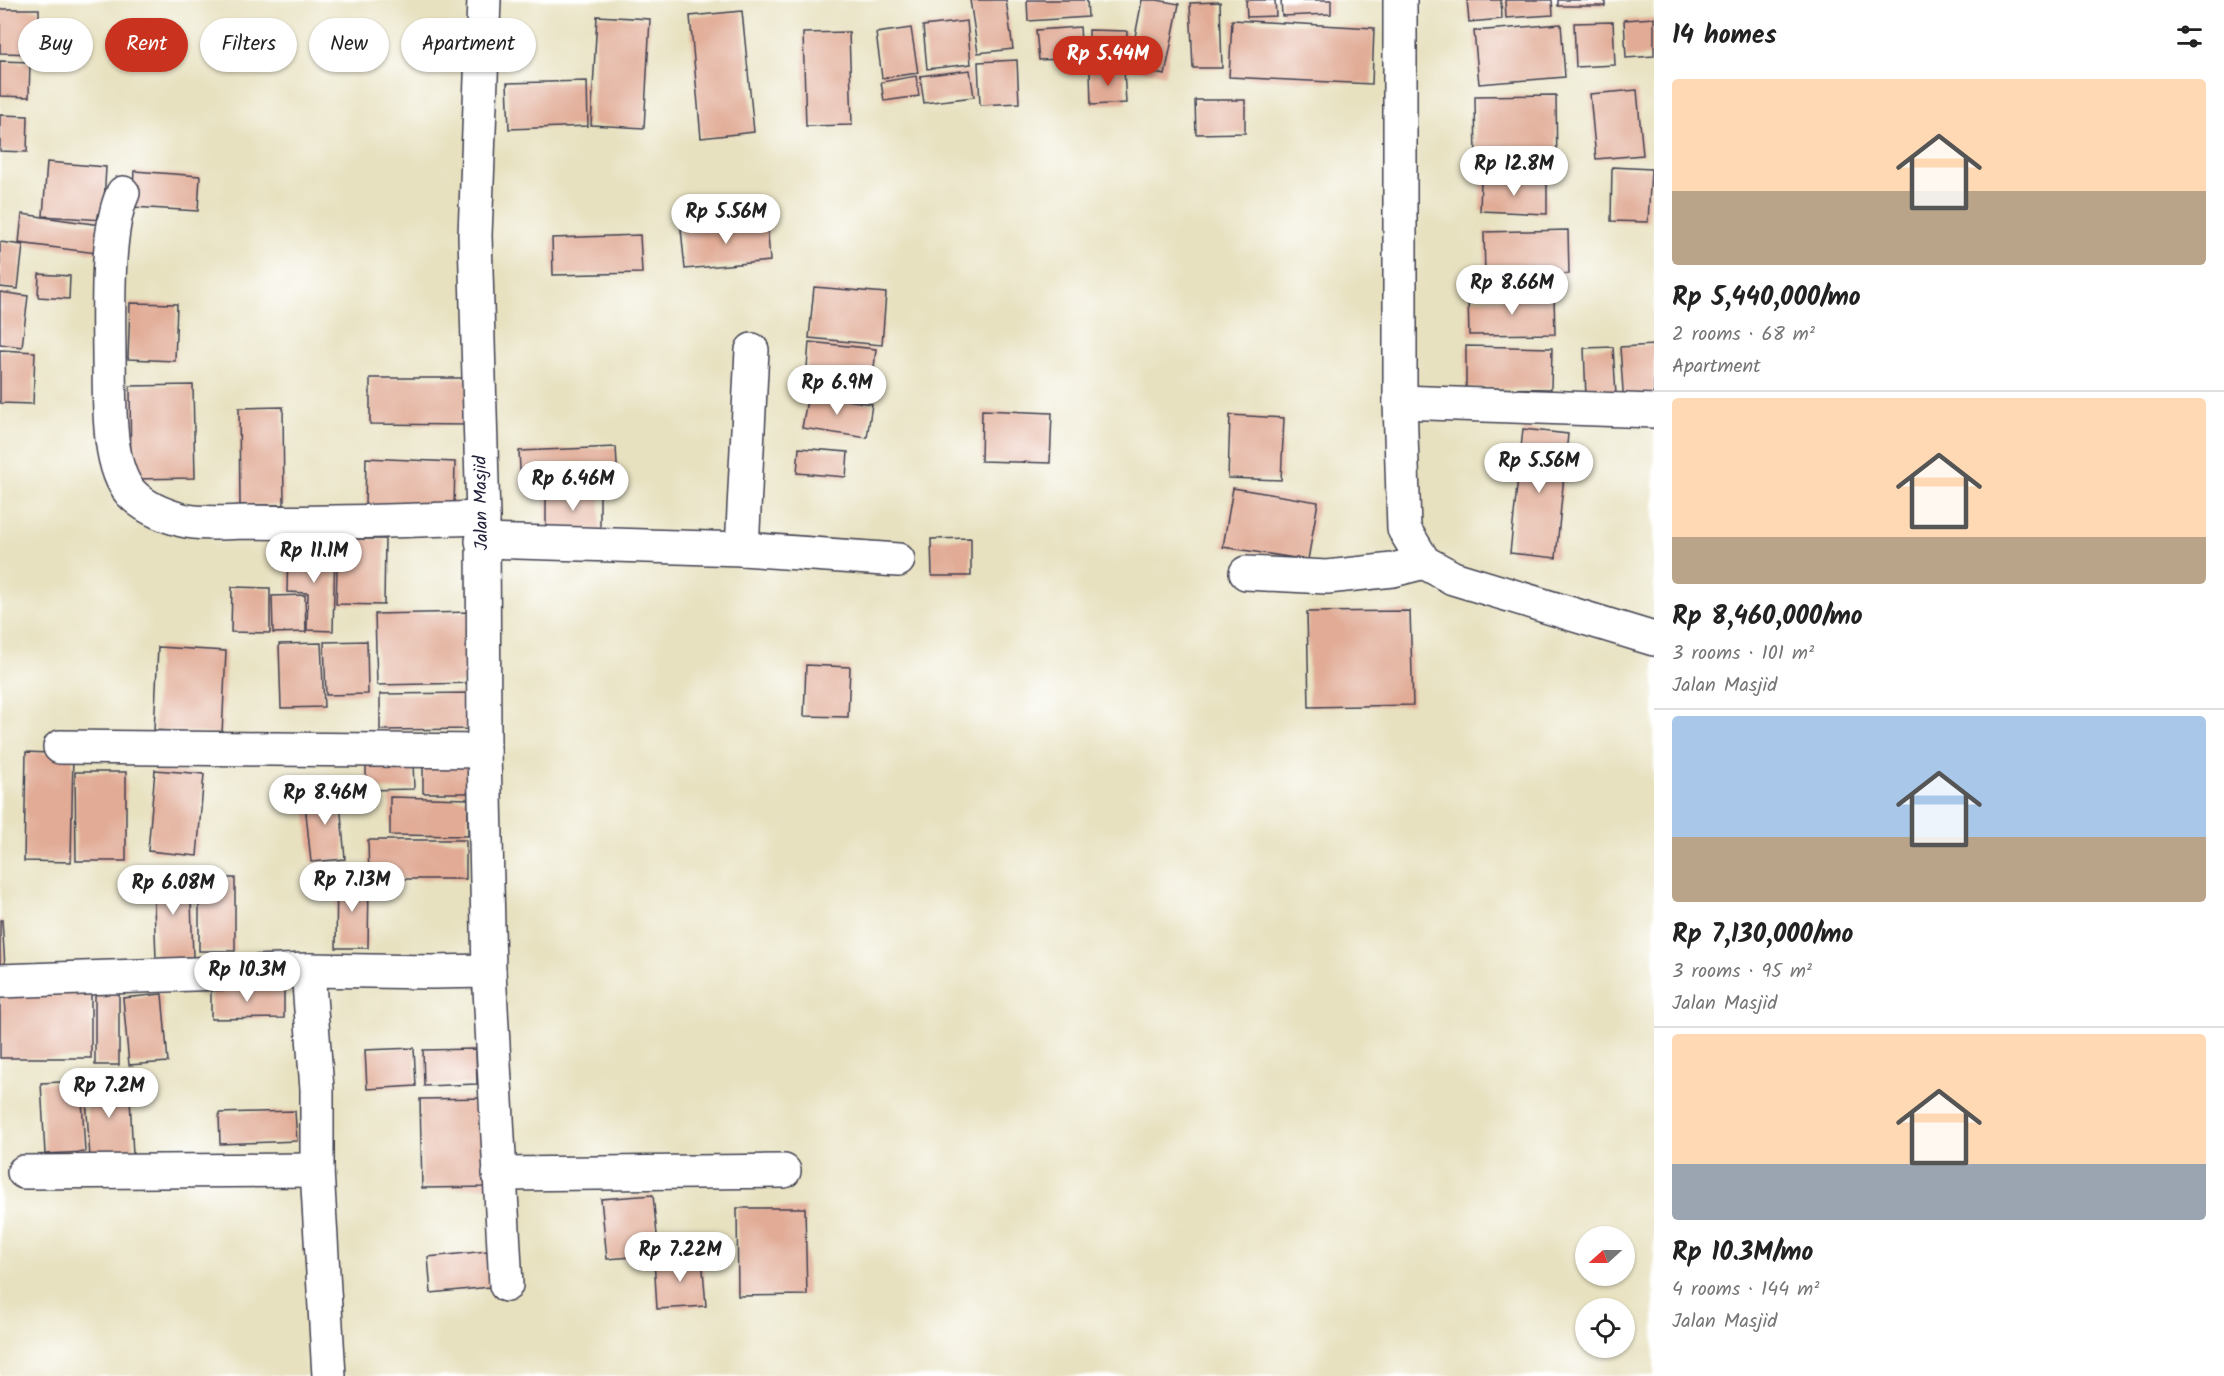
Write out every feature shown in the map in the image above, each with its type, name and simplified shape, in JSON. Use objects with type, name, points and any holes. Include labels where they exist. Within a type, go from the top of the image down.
[{"type":"street","name":"Jalan Masjid","points":[[484,0],[474,235],[483,530],[484,752],[489,970],[506,1285]]},
{"type":"street","points":[[1400,0],[1400,402],[1404,529],[1424,562],[1454,578],[1654,639]]},
{"type":"street","points":[[123,193],[117,206],[113,234],[109,330],[110,396],[117,466],[129,491],[154,510],[184,520],[483,530],[898,560]]},
{"type":"street","points":[[742,549],[752,350]]},
{"type":"street","points":[[1400,402],[1654,411]]},
{"type":"street","points":[[1246,573],[1327,577],[1393,570],[1424,562]]},
{"type":"street","points":[[60,747],[484,752]]},
{"type":"street","points":[[0,981],[308,970],[432,972],[489,970]]},
{"type":"street","points":[[308,970],[317,1089],[318,1170],[329,1376]]},
{"type":"street","points":[[24,1172],[318,1170]]},
{"type":"street","points":[[499,1174],[784,1171]]},
{"type":"building","points":[[970,0],[1006,0],[1013,49],[978,53]]},
{"type":"building","points":[[1027,0],[1087,0],[1088,17],[1028,21]]},
{"type":"building","points":[[1142,0],[1179,4],[1165,75],[1129,68]]},
{"type":"building","points":[[1246,0],[1275,0],[1276,16],[1247,17]]},
{"type":"building","points":[[1281,0],[1331,0],[1331,14],[1282,16]]},
{"type":"building","points":[[1467,0],[1501,0],[1502,19],[1469,22]]},
{"type":"building","points":[[1505,0],[1552,0],[1553,15],[1506,18]]},
{"type":"building","points":[[1558,0],[1605,0],[1605,6],[1558,6]]},
{"type":"building","points":[[1220,2],[1222,68],[1193,68],[1190,3]]},
{"type":"building","points":[[0,9],[39,9],[39,18],[18,18],[18,53],[0,53]]},
{"type":"building","points":[[742,11],[754,132],[701,138],[690,16]]},
{"type":"building","points":[[597,16],[650,19],[644,128],[591,125]]},
{"type":"building","points":[[1654,18],[1654,56],[1626,58],[1624,20]]},
{"type":"building","points":[[1232,20],[1374,28],[1372,84],[1229,77]]},
{"type":"building","points":[[967,21],[971,64],[927,69],[923,26]]},
{"type":"building","points":[[1613,22],[1615,65],[1576,67],[1574,23]]},
{"type":"building","points":[[1561,24],[1565,77],[1479,84],[1474,31]]},
{"type":"building","points":[[1080,27],[1082,58],[1039,60],[1036,30]]},
{"type":"building","points":[[911,28],[918,73],[882,78],[876,33]]},
{"type":"building","points":[[1089,30],[1127,31],[1126,64],[1089,64]]},
{"type":"building","points":[[849,32],[852,125],[806,126],[803,33]]},
{"type":"building","points":[[1017,60],[1019,103],[980,105],[978,62]]},
{"type":"building","points":[[0,61],[18,62],[18,72],[30,72],[29,97],[0,96]]},
{"type":"building","points":[[970,70],[974,97],[924,103],[920,76]]},
{"type":"building","points":[[1124,70],[1126,103],[1091,105],[1090,71]]},
{"type":"building","points":[[916,76],[919,96],[884,101],[881,82]]},
{"type":"building","points":[[587,81],[588,126],[509,129],[507,83]]},
{"type":"building","points":[[1637,90],[1643,155],[1596,159],[1590,94]]},
{"type":"building","points":[[1556,95],[1557,167],[1476,167],[1475,96]]},
{"type":"building","points":[[1195,100],[1245,100],[1245,133],[1196,134]]},
{"type":"building","points":[[0,115],[28,116],[27,152],[0,151]]},
{"type":"building","points":[[47,162],[106,167],[103,220],[43,216]]},
{"type":"building","points":[[1612,167],[1651,169],[1648,222],[1611,221]]},
{"type":"building","points":[[134,171],[200,176],[198,211],[132,207]]},
{"type":"building","points":[[1481,180],[1547,182],[1547,214],[1480,211]]},
{"type":"building","points":[[22,214],[107,226],[104,254],[19,243]]},
{"type":"building","points":[[767,221],[770,261],[685,269],[681,229]]},
{"type":"building","points":[[1568,230],[1569,274],[1485,276],[1484,232]]},
{"type":"building","points":[[640,235],[642,273],[553,275],[552,238]]},
{"type":"building","points":[[0,242],[23,245],[18,289],[0,287]]},
{"type":"building","points":[[39,274],[70,276],[69,299],[38,297]]},
{"type":"building","points":[[814,287],[886,293],[882,345],[809,338]]},
{"type":"building","points":[[0,292],[28,296],[22,347],[0,344]]},
{"type":"building","points":[[1554,297],[1555,334],[1469,335],[1468,299]]},
{"type":"building","points":[[130,303],[177,304],[175,361],[128,359]]},
{"type":"building","points":[[809,342],[876,349],[872,387],[806,380]]},
{"type":"building","points":[[1654,345],[1654,403],[1624,405],[1620,347]]},
{"type":"building","points":[[1466,346],[1552,348],[1551,389],[1466,388]]},
{"type":"building","points":[[1613,347],[1616,395],[1586,397],[1584,348]]},
{"type":"building","points":[[0,350],[35,352],[33,404],[0,403]]},
{"type":"building","points":[[370,378],[468,378],[468,425],[370,424]]},
{"type":"building","points":[[193,385],[195,478],[131,479],[130,386]]},
{"type":"building","points":[[808,394],[872,404],[867,438],[802,428]]},
{"type":"building","points":[[283,407],[284,505],[240,505],[239,408]]},
{"type":"building","points":[[982,410],[1052,413],[1050,463],[981,461]]},
{"type":"building","points":[[1230,415],[1284,418],[1281,480],[1228,478]]},
{"type":"building","points":[[1523,429],[1568,434],[1556,558],[1510,553]]},
{"type":"building","points":[[616,447],[618,482],[521,486],[519,451]]},
{"type":"building","points":[[799,448],[848,452],[846,477],[797,473]]},
{"type":"building","points":[[366,458],[455,462],[454,508],[365,505]]},
{"type":"building","points":[[1233,488],[1318,502],[1308,560],[1223,547]]},
{"type":"building","points":[[546,494],[600,494],[600,531],[546,531]]},
{"type":"building","points":[[971,538],[971,576],[932,576],[931,539]]},
{"type":"building","points":[[338,539],[385,539],[384,605],[336,604]]},
{"type":"building","points":[[288,548],[335,549],[333,631],[307,630],[308,593],[287,592]]},
{"type":"building","points":[[232,587],[270,588],[270,633],[231,632]]},
{"type":"building","points":[[305,595],[306,632],[273,633],[272,596]]},
{"type":"building","points":[[1410,611],[1413,705],[1309,707],[1307,612]]},
{"type":"building","points":[[474,612],[476,683],[377,685],[375,614]]},
{"type":"building","points":[[367,641],[368,694],[326,695],[324,642]]},
{"type":"building","points":[[321,643],[324,707],[281,708],[279,644]]},
{"type":"building","points":[[158,647],[226,651],[222,734],[154,730]]},
{"type":"building","points":[[806,665],[850,667],[848,717],[804,716]]},
{"type":"building","points":[[474,693],[475,729],[380,730],[380,694]]},
{"type":"building","points":[[26,752],[73,754],[71,862],[24,861]]},
{"type":"building","points":[[413,760],[414,789],[366,790],[366,761]]},
{"type":"building","points":[[423,761],[473,761],[473,793],[423,793]]},
{"type":"building","points":[[155,770],[204,774],[197,856],[148,851]]},
{"type":"building","points":[[75,772],[126,772],[126,861],[76,861]]},
{"type":"building","points":[[339,791],[345,859],[311,862],[304,794]]},
{"type":"building","points":[[390,797],[468,799],[468,836],[390,835]]},
{"type":"building","points":[[368,840],[466,840],[466,879],[369,879]]},
{"type":"building","points":[[190,874],[193,957],[156,959],[153,876]]},
{"type":"building","points":[[199,878],[235,878],[235,951],[199,951]]},
{"type":"building","points":[[337,878],[369,879],[368,948],[336,948]]},
{"type":"building","points":[[0,920],[2,920],[5,967],[0,967]]},
{"type":"building","points":[[95,987],[119,987],[119,1065],[95,1065]]},
{"type":"building","points":[[211,987],[284,987],[284,1018],[211,1019]]},
{"type":"building","points":[[0,992],[91,992],[91,1058],[0,1058]]},
{"type":"building","points":[[162,994],[168,1062],[129,1065],[123,998]]},
{"type":"building","points":[[414,1048],[416,1086],[367,1089],[365,1050]]},
{"type":"building","points":[[476,1049],[477,1084],[424,1086],[423,1050]]},
{"type":"building","points":[[129,1080],[133,1155],[90,1158],[85,1082]]},
{"type":"building","points":[[81,1081],[85,1152],[45,1154],[41,1083]]},
{"type":"building","points":[[489,1098],[491,1187],[422,1188],[420,1099]]},
{"type":"building","points":[[295,1111],[297,1141],[220,1144],[219,1113]]},
{"type":"building","points":[[653,1195],[659,1255],[607,1259],[601,1199]]},
{"type":"building","points":[[737,1208],[805,1208],[807,1295],[738,1296]]},
{"type":"building","points":[[487,1251],[490,1287],[431,1293],[428,1257]]},
{"type":"building","points":[[702,1257],[706,1306],[657,1309],[654,1259]]}]
